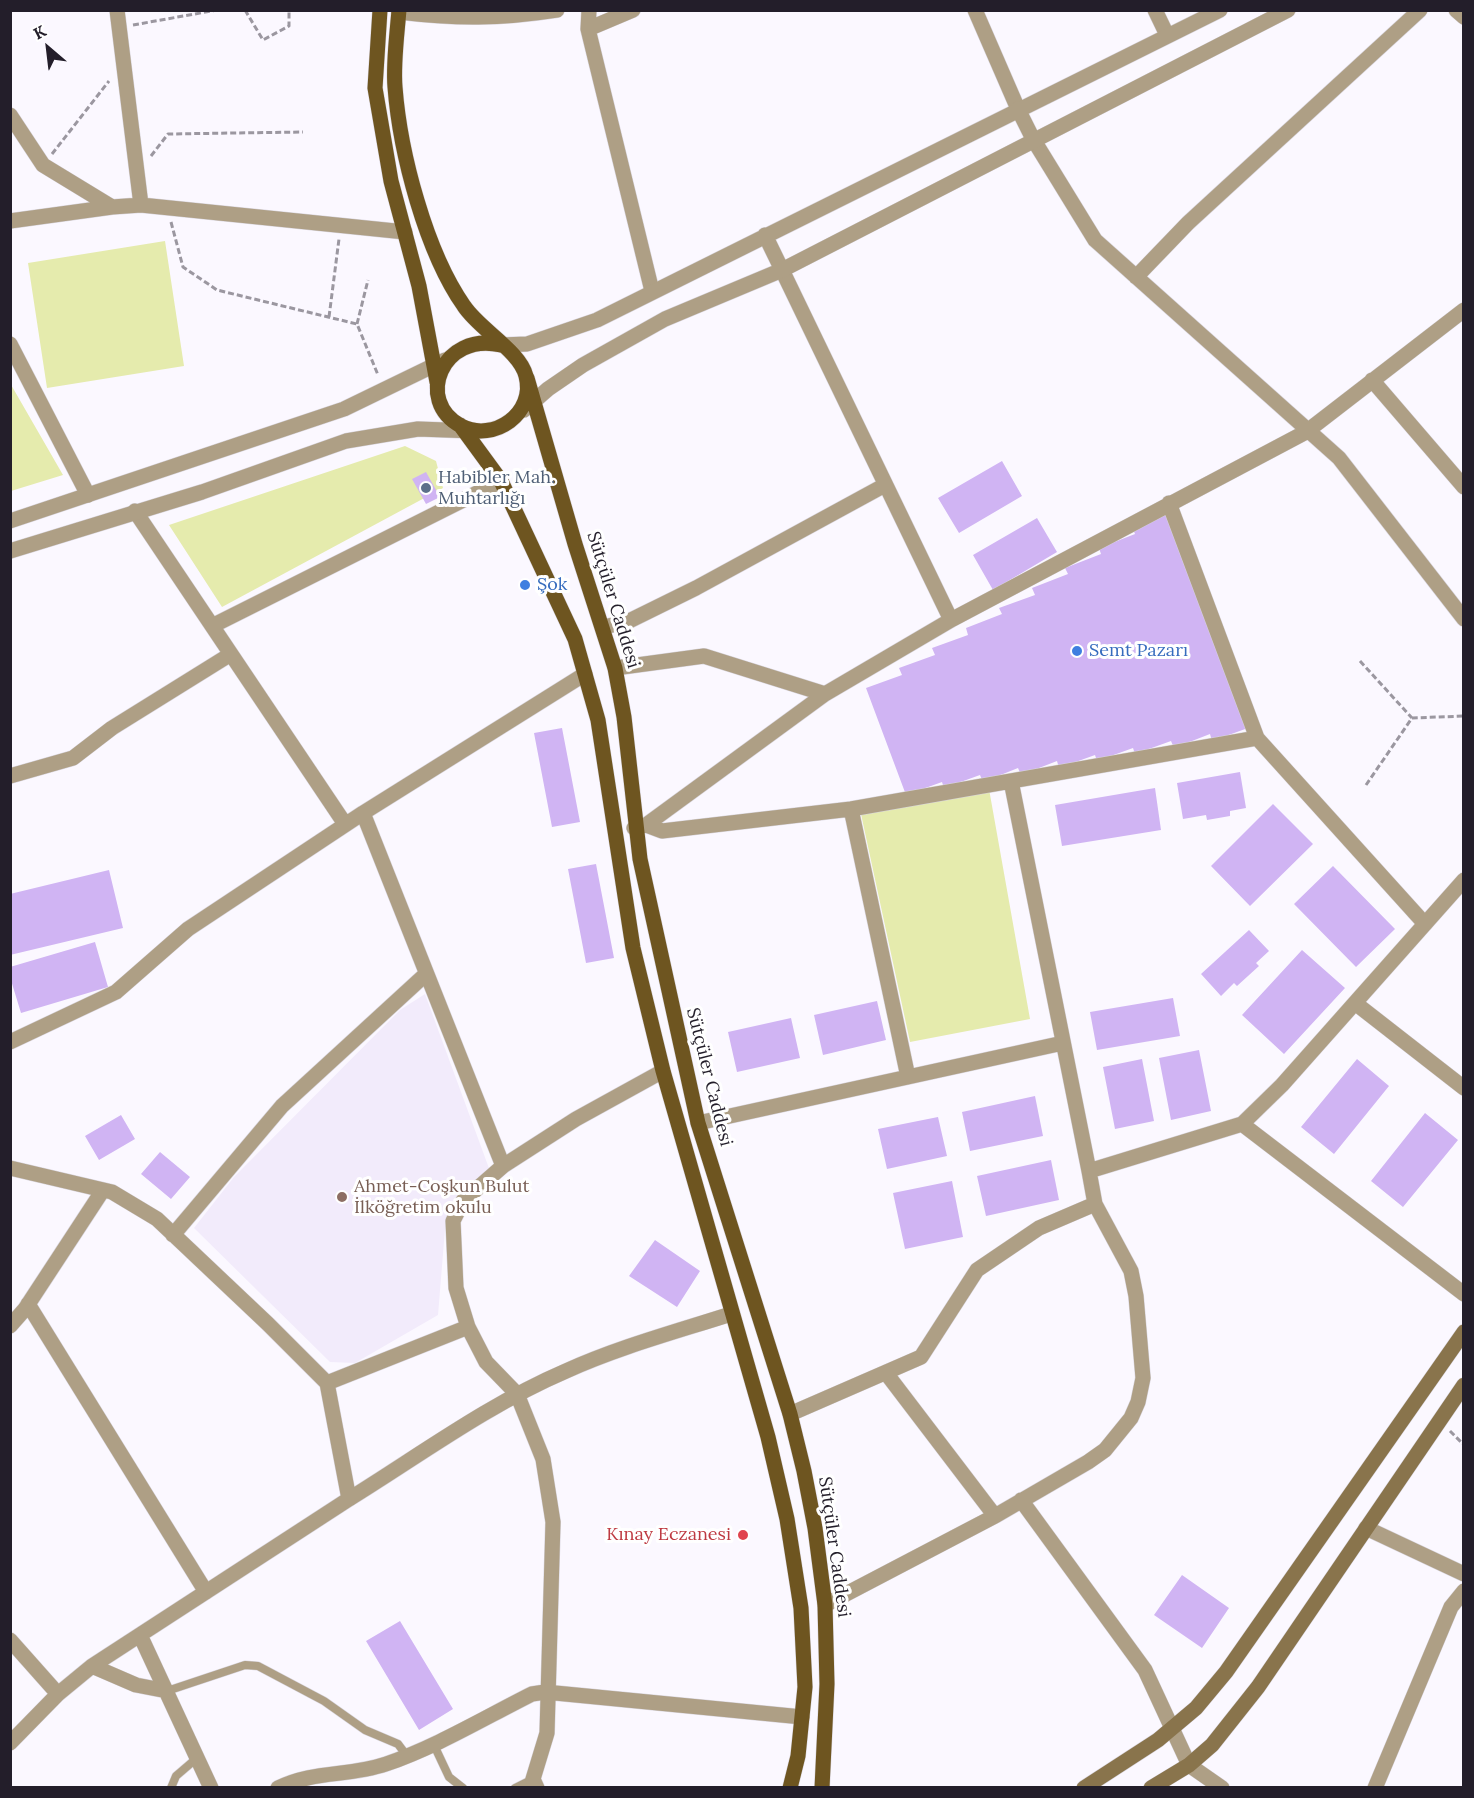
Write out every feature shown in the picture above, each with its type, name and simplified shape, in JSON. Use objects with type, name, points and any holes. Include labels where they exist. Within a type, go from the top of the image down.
[{"type":"main road","points":[[380,10],[375,88],[391,181],[441,362],[438,387],[441,402],[448,416],[466,429],[501,481],[575,639],[598,720],[633,948],[663,1071],[768,1437],[787,1519],[801,1608],[805,1687],[798,1756],[790,1788]]},
{"type":"main road","points":[[399,11],[395,87],[410,176],[443,273],[470,314],[522,364],[527,378],[528,392],[524,406],[515,418],[504,426],[489,431],[466,429]]},
{"type":"main road","points":[[441,362],[472,343],[487,342],[501,345]]},
{"type":"main road","name":"Sütçüler Caddesi","points":[[527,378],[575,544],[615,668],[640,827],[698,1123],[790,1414],[815,1528],[825,1605],[827,1684],[822,1788]]},
{"type":"main road","points":[[1084,1788],[1158,1740],[1196,1708],[1226,1672],[1464,1332]]},
{"type":"main road","points":[[1151,1788],[1189,1765],[1212,1745],[1258,1687],[1464,1385]]},
{"type":"street","points":[[117,10],[141,206]]},
{"type":"street","points":[[399,11],[457,20],[518,16],[557,10]]},
{"type":"street","points":[[589,10],[588,28],[652,291]]},
{"type":"street","points":[[588,28],[633,10]]},
{"type":"street","points":[[975,10],[1033,139],[1095,240],[1306,432],[1339,458],[1464,619]]},
{"type":"street","points":[[1155,10],[1167,35]]},
{"type":"street","points":[[501,345],[526,344],[597,320],[1220,10]]},
{"type":"street","points":[[515,418],[583,365],[665,319],[782,270],[1033,139],[1288,10]]},
{"type":"street","points":[[1136,277],[1188,223],[1420,10]]},
{"type":"street","points":[[1456,10],[1464,17]]},
{"type":"street","points":[[10,116],[43,165],[112,207]]},
{"type":"street","points":[[10,221],[112,207],[141,206],[340,228],[405,232]]},
{"type":"street","points":[[765,235],[951,620]]},
{"type":"street","points":[[640,827],[825,694],[951,620],[1306,432],[1464,310]]},
{"type":"street","points":[[10,344],[88,495]]},
{"type":"street","points":[[10,521],[344,408],[441,362]]},
{"type":"street","points":[[1372,380],[1464,487]]},
{"type":"street","points":[[10,551],[202,492],[346,441],[418,429],[466,429]]},
{"type":"street","points":[[212,626],[501,481]]},
{"type":"street","points":[[603,627],[627,622],[686,593],[885,485]]},
{"type":"street","points":[[1169,503],[1257,738],[1425,924]]},
{"type":"street","points":[[135,511],[345,825]]},
{"type":"street","points":[[11,774],[74,758],[112,728],[231,654]]},
{"type":"street","points":[[615,668],[704,656],[825,694]]},
{"type":"street","points":[[10,1042],[116,992],[188,929],[363,813],[585,674]]},
{"type":"street","points":[[640,827],[662,831],[851,810],[1257,738]]},
{"type":"street","points":[[825,1605],[995,1516],[1105,1450],[1131,1418],[1138,1402],[1143,1378],[1143,1352],[1131,1271],[1095,1204],[1011,781]]},
{"type":"street","points":[[851,810],[908,1077]]},
{"type":"street","points":[[363,813],[503,1167]]},
{"type":"street","points":[[1089,1171],[1242,1124],[1282,1085],[1464,880]]},
{"type":"street","points":[[174,1235],[282,1106],[426,974]]},
{"type":"street","points":[[1355,1002],[1464,1088]]},
{"type":"street","points":[[698,1123],[1063,1043]]},
{"type":"street","points":[[535,1783],[547,1733],[553,1522],[543,1459],[517,1394],[486,1362],[468,1327],[456,1288],[453,1221],[463,1201],[503,1167],[576,1119],[663,1071]]},
{"type":"street","points":[[1242,1124],[1464,1294]]},
{"type":"street","points":[[10,1168],[112,1192],[157,1219],[327,1383],[349,1499]]},
{"type":"street","points":[[10,1326],[28,1304],[103,1190]]},
{"type":"street","points":[[790,1414],[921,1357],[977,1270],[1039,1228],[1095,1204]]},
{"type":"street","points":[[28,1304],[206,1592]]},
{"type":"street","points":[[10,1743],[58,1694],[92,1666],[349,1499],[517,1394],[566,1371],[627,1347],[731,1314]]},
{"type":"street","points":[[327,1383],[468,1327]]},
{"type":"street","points":[[886,1373],[995,1516]]},
{"type":"street","points":[[1022,1500],[1145,1670],[1189,1765],[1222,1788]]},
{"type":"street","points":[[1366,1528],[1464,1574]]},
{"type":"street","points":[[1375,1788],[1451,1607],[1464,1591]]},
{"type":"street","points":[[140,1635],[211,1788]]},
{"type":"street","points":[[10,1640],[58,1694]]},
{"type":"street","points":[[92,1666],[136,1685],[167,1690]]},
{"type":"street","points":[[278,1788],[303,1777],[328,1781],[336,1774],[384,1765],[407,1756],[532,1694],[548,1692],[802,1717]]},
{"type":"lane","points":[[167,1690],[245,1665],[258,1666],[324,1701],[365,1730],[398,1744],[407,1756]]},
{"type":"lane","points":[[433,1743],[449,1777],[463,1788]]},
{"type":"lane","points":[[171,1788],[176,1776],[197,1758]]},
{"type":"lane","points":[[515,1788],[535,1783]]},
{"type":"path","points":[[119,27],[217,10]]},
{"type":"path","points":[[245,10],[263,40],[289,26],[289,10]]},
{"type":"path","points":[[43,165],[123,63]]},
{"type":"path","points":[[137,174],[168,134],[303,132]]},
{"type":"path","points":[[168,209],[183,267],[217,290],[357,324]]},
{"type":"path","points":[[329,317],[340,228]]},
{"type":"path","points":[[368,280],[357,324],[385,390]]},
{"type":"path","points":[[1360,661],[1412,718],[1464,716]]},
{"type":"path","points":[[1366,785],[1412,718]]},
{"type":"shaded area","name":"Ahmet-Coşkun Bulut İlköğretim okulu","points":[[425,994],[490,1171],[446,1217],[438,1315],[355,1363],[330,1362],[194,1228],[234,1177],[400,1010]]},
{"type":"green space","points":[[165,241],[184,366],[47,388],[28,263]]},
{"type":"green space","points":[[10,383],[63,475],[11,491],[10,491]]},
{"type":"green space","points":[[405,446],[436,461],[443,488],[222,607],[169,525]]},
{"type":"green space","points":[[989,789],[1030,1019],[910,1042],[861,814]]},
{"type":"building","points":[[1002,461],[1022,496],[959,533],[938,498]]},
{"type":"building","name":"Habibler Mah. Muhtarlığı","points":[[426,472],[440,497],[426,504],[412,479]]},
{"type":"building","name":"Semt Pazarı","points":[[1168,514],[1248,728],[1212,741],[1210,734],[1174,748],[1171,741],[1135,754],[1133,748],[1097,761],[1095,755],[1059,768],[1057,761],[1021,775],[1018,768],[983,782],[980,775],[944,788],[942,782],[906,795],[866,688],[902,675],[899,668],[935,655],[932,648],[968,635],[966,628],[1002,614],[999,608],[1035,595],[1032,588],[1068,574],[1065,568],[1101,554],[1099,548],[1135,534],[1132,527]]},
{"type":"building","points":[[1037,518],[1057,552],[993,590],[973,555]]},
{"type":"building","points":[[562,728],[580,822],[552,827],[534,733]]},
{"type":"building","points":[[1240,772],[1246,808],[1230,811],[1230,816],[1207,820],[1206,815],[1183,819],[1177,783]]},
{"type":"building","points":[[1155,788],[1161,830],[1062,846],[1055,805]]},
{"type":"building","points":[[1273,804],[1313,844],[1250,906],[1211,866]]},
{"type":"building","points":[[596,864],[614,958],[586,963],[568,869]]},
{"type":"building","points":[[1333,866],[1395,929],[1356,967],[1294,904]]},
{"type":"building","points":[[109,870],[123,928],[10,955],[10,894]]},
{"type":"building","points":[[1249,930],[1269,951],[1256,963],[1259,966],[1237,986],[1234,983],[1221,996],[1201,974]]},
{"type":"building","points":[[95,942],[108,987],[21,1013],[10,977],[10,967]]},
{"type":"building","points":[[1302,950],[1345,988],[1284,1054],[1242,1015]]},
{"type":"building","points":[[1173,998],[1180,1036],[1097,1050],[1090,1012]]},
{"type":"building","points":[[877,1001],[886,1040],[823,1055],[814,1015]]},
{"type":"building","points":[[791,1018],[800,1058],[737,1072],[728,1032]]},
{"type":"building","points":[[1199,1050],[1211,1111],[1171,1120],[1159,1058]]},
{"type":"building","points":[[1142,1059],[1154,1121],[1115,1129],[1103,1067]]},
{"type":"building","points":[[1357,1059],[1389,1086],[1334,1154],[1301,1127]]},
{"type":"building","points":[[1035,1096],[1043,1136],[970,1151],[962,1112]]},
{"type":"building","points":[[1425,1113],[1458,1140],[1403,1207],[1371,1181]]},
{"type":"building","points":[[121,1115],[135,1139],[99,1160],[85,1136]]},
{"type":"building","points":[[938,1117],[947,1156],[887,1169],[878,1129]]},
{"type":"building","points":[[160,1152],[190,1177],[171,1199],[141,1174]]},
{"type":"building","points":[[1051,1160],[1059,1200],[986,1216],[977,1176]]},
{"type":"building","points":[[952,1181],[963,1237],[905,1249],[893,1193]]},
{"type":"building","points":[[655,1240],[700,1271],[677,1307],[629,1276]]},
{"type":"building","points":[[1182,1575],[1229,1608],[1202,1648],[1154,1615]]},
{"type":"building","points":[[400,1621],[453,1709],[419,1730],[366,1641]]},
{"type":"place","name":"Habibler Mah. Muhtarlığı","points":[[426,488]]},
{"type":"place","name":"Şok","points":[[525,585]]},
{"type":"place","name":"Semt Pazarı","points":[[1077,651]]},
{"type":"place","name":"Ahmet-Coşkun Bulut İlköğretim okulu","points":[[342,1197]]},
{"type":"place","name":"Kınay Eczanesi","points":[[743,1535]]}]
